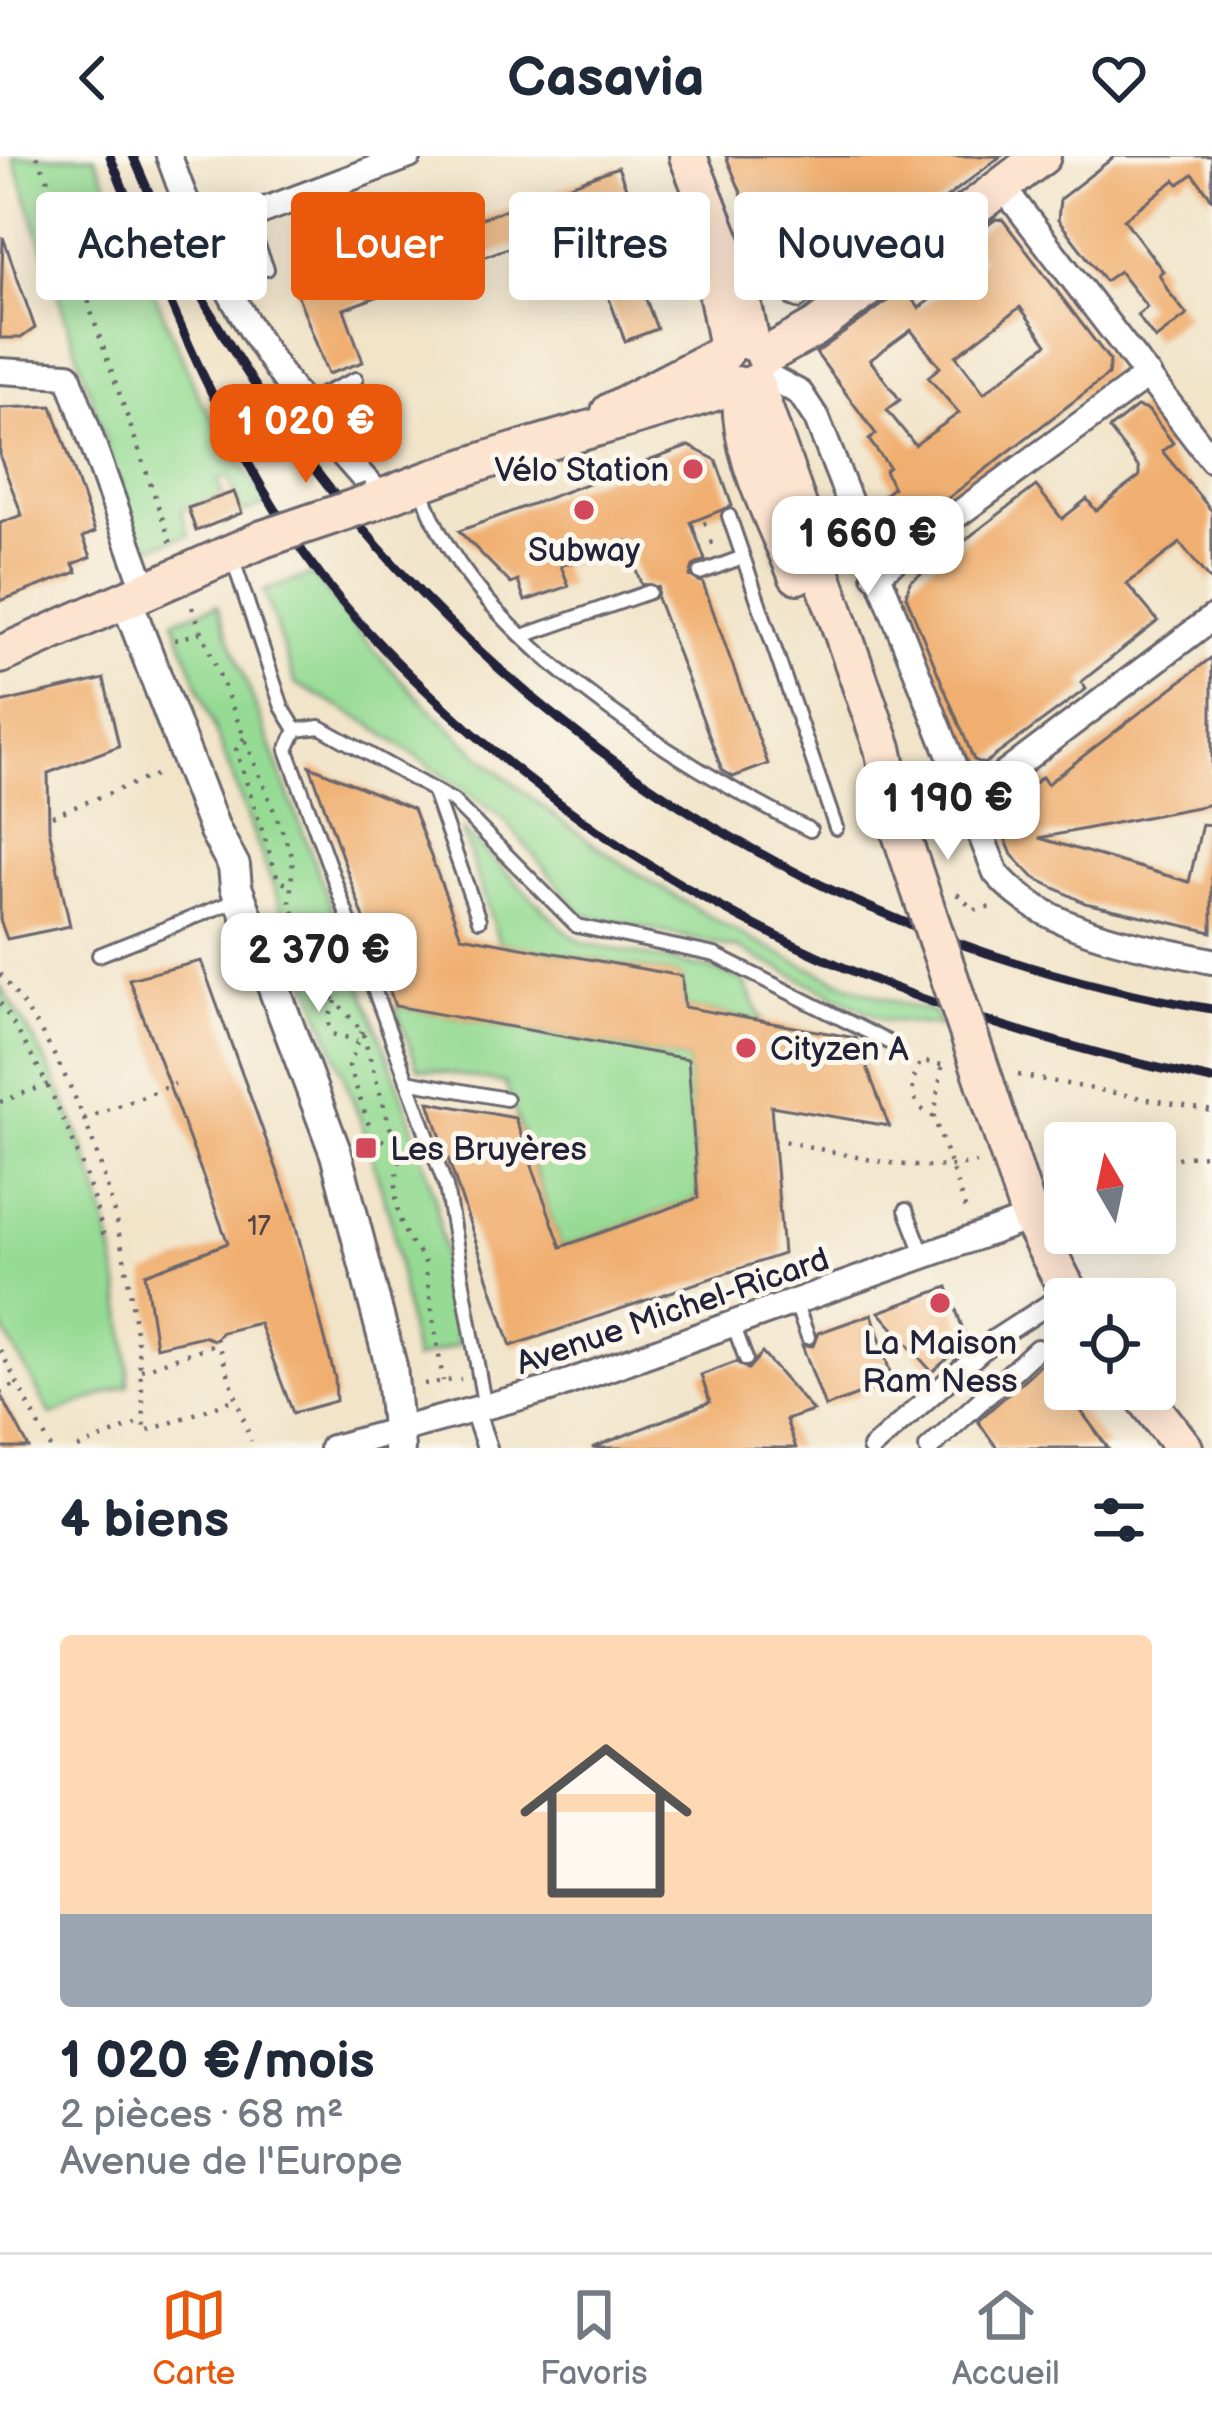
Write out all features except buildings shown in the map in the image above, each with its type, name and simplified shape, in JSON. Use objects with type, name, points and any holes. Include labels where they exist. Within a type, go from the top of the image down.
[{"type":"main road","points":[[688,156],[738,284],[746,366],[739,416],[746,446],[880,794],[939,903],[979,1077],[1030,1218],[1061,1278]]},
{"type":"main road","points":[[0,655],[246,545],[746,366],[806,334],[1042,156]]},
{"type":"main road","points":[[1154,1410],[1184,1448]]},
{"type":"street","points":[[169,156],[181,192]]},
{"type":"street","points":[[267,209],[409,156]]},
{"type":"street","points":[[1002,186],[1212,460]]},
{"type":"street","points":[[236,300],[302,404],[377,500]]},
{"type":"street","points":[[746,366],[800,393],[817,419],[996,873],[1030,904],[1092,933],[1212,962]]},
{"type":"street","points":[[0,371],[68,375],[214,831],[230,854],[240,899],[336,1154],[386,1343],[399,1440]]},
{"type":"street","points":[[875,574],[1148,375]]},
{"type":"street","points":[[965,804],[1212,618]]},
{"type":"street","name":"Avenue Michel-Ricard","points":[[332,1448],[399,1440],[1030,1218]]},
{"type":"street","points":[[872,1448],[995,1339],[1044,1311]]},
{"type":"street","points":[[929,1448],[1037,1349]]},
{"type":"street","points":[[480,1412],[487,1448]]},
{"type":"lane","points":[[302,404],[356,379]]},
{"type":"lane","points":[[421,485],[442,536],[496,613],[668,748],[810,830]]},
{"type":"lane","points":[[729,515],[836,829]]},
{"type":"lane","points":[[246,545],[282,707],[296,730]]},
{"type":"lane","points":[[700,573],[743,557]]},
{"type":"lane","points":[[523,636],[649,592]]},
{"type":"lane","points":[[296,730],[320,727],[433,789],[474,818],[577,926],[738,964],[893,1045]]},
{"type":"lane","points":[[296,730],[287,750],[446,1187],[480,1378],[480,1412]]},
{"type":"lane","points":[[433,789],[479,920]]},
{"type":"lane","points":[[99,955],[240,899]]},
{"type":"lane","points":[[407,1081],[506,1099]]},
{"type":"lane","points":[[906,1210],[923,1256]]},
{"type":"lane","points":[[795,1302],[808,1337]]},
{"type":"lane","points":[[733,1324],[746,1359]]},
{"type":"path","points":[[37,156],[88,268],[89,305],[176,557]]},
{"type":"path","points":[[190,601],[293,858],[290,903],[322,985],[362,1031],[397,1149],[394,1180],[408,1245],[424,1258],[443,1382]]},
{"type":"path","points":[[175,640],[202,632]]},
{"type":"path","points":[[244,738],[236,750],[278,879],[291,887]]},
{"type":"path","points":[[52,816],[155,775]]},
{"type":"path","points":[[939,903],[974,910],[998,905]]},
{"type":"path","points":[[0,974],[55,1058],[84,1118],[117,1220],[141,1370],[145,1432],[236,1400]]},
{"type":"path","points":[[336,1001],[328,1021],[332,1034],[359,1041]]},
{"type":"path","points":[[0,1003],[49,1084],[94,1196],[104,1240]]},
{"type":"path","points":[[362,1031],[349,1066],[372,1134],[397,1149]]},
{"type":"path","points":[[970,1222],[934,1117],[917,1105],[911,1084],[921,1061],[979,1077],[1212,1111]]},
{"type":"path","points":[[934,1117],[979,1077]]},
{"type":"path","points":[[0,1102],[49,1084]]},
{"type":"path","points":[[84,1118],[175,1084]]},
{"type":"path","points":[[773,1138],[950,1168],[1010,1155]]},
{"type":"path","points":[[1176,1159],[1212,1155]]},
{"type":"path","points":[[913,1228],[966,1211]]},
{"type":"path","points":[[141,1370],[217,1341],[251,1441]]},
{"type":"path","points":[[0,1350],[51,1448]]},
{"type":"path","points":[[416,1385],[480,1378]]},
{"type":"path","points":[[0,1393],[18,1383]]},
{"type":"path","points":[[77,1448],[144,1421]]},
{"type":"green space","points":[[13,156],[95,156],[111,192],[36,192],[36,227]]},
{"type":"green space","points":[[60,300],[157,300],[201,401],[267,504],[242,513],[228,476],[218,480],[223,496],[181,510],[189,535],[154,546],[139,544]]},
{"type":"green space","points":[[313,574],[398,676],[492,766],[543,807],[709,916],[847,984],[934,1012],[940,1026],[885,1020],[739,949],[582,914],[503,818],[367,722],[295,683],[264,591]]},
{"type":"green space","points":[[217,605],[407,1107],[435,1198],[458,1345],[414,1360],[392,1224],[362,1125],[174,620]]},
{"type":"green space","points":[[462,829],[569,934],[584,943],[711,969],[744,981],[763,1021],[684,1007],[681,976],[499,943]]},
{"type":"green space","points":[[0,986],[55,1079],[76,1127],[107,1226],[125,1331],[129,1385],[51,1415],[0,1323]]},
{"type":"green space","points":[[395,1006],[688,1059],[698,1198],[561,1247],[505,1083],[418,1068]]},
{"type":"railway","points":[[110,156],[196,361],[274,508],[323,579],[363,626],[473,733],[556,801],[641,860],[729,912],[819,956],[1008,1028],[1212,1080]]},
{"type":"railway","points":[[133,156],[214,318],[313,468],[430,603],[562,722],[708,823],[866,906],[1035,968],[1212,1009]]},
{"type":"place","name":"Vélo Station","points":[[693,469]]},
{"type":"place","name":"Subway","points":[[584,510]]},
{"type":"place","name":"Cityzen A","points":[[746,1048]]},
{"type":"place","name":"Les Bruyères","points":[[366,1148]]},
{"type":"place","name":"La Maison Ram Ness","points":[[940,1303]]}]
